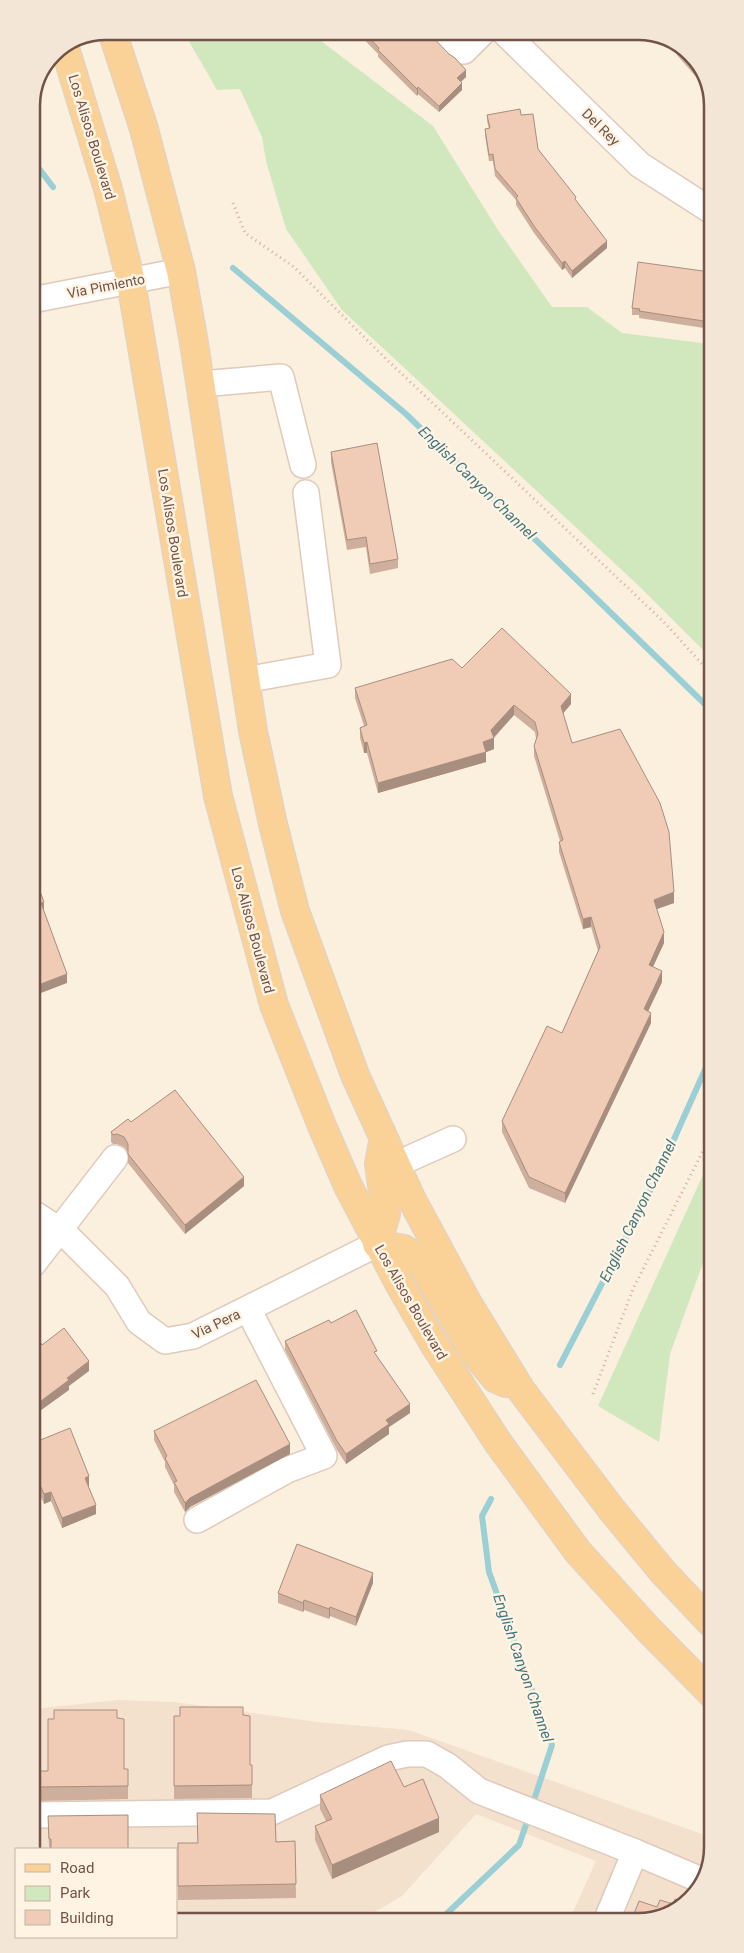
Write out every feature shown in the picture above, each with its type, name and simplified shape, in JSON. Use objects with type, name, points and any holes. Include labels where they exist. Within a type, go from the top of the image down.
[{"type":"main road","points":[[115,40],[144,129],[181,271],[201,384],[245,680],[263,780],[295,911],[338,1031],[383,1140],[440,1254],[521,1390],[612,1510],[663,1572],[704,1616]]},
{"type":"main road","name":"Los Alisos Boulevard","points":[[67,53],[108,189],[131,282],[218,796],[274,1005],[348,1186],[434,1344],[499,1444],[578,1552],[704,1687]]},
{"type":"main road","points":[[383,1140],[379,1164],[386,1214],[378,1244],[404,1249],[420,1262],[473,1351],[495,1378],[521,1390]]},
{"type":"street","points":[[449,40],[459,51],[464,51],[475,40]]},
{"type":"street","name":"Del Rey","points":[[512,40],[640,165],[704,206]]},
{"type":"street","name":"Via Pimiento","points":[[40,299],[181,271]]},
{"type":"street","points":[[201,384],[281,377],[302,465]]},
{"type":"street","points":[[245,680],[328,665],[306,493]]},
{"type":"street","points":[[395,1165],[453,1139]]},
{"type":"street","points":[[40,1255],[115,1158]]},
{"type":"street","name":"Via Pera","points":[[40,1218],[59,1230],[117,1286],[140,1322],[165,1341],[194,1336],[378,1244]]},
{"type":"street","points":[[197,1520],[283,1472],[324,1456],[248,1308]]},
{"type":"street","points":[[40,1815],[272,1812],[388,1758],[407,1754],[427,1754],[448,1766],[479,1791],[696,1878]]},
{"type":"street","points":[[610,1913],[635,1852]]},
{"type":"path","points":[[233,203],[245,233],[294,267],[385,358],[664,622],[704,666]]},
{"type":"path","points":[[593,1394],[633,1289],[704,1149]]},
{"type":"shaded area","points":[[118,1700],[174,1702],[317,1722],[409,1730],[704,1835],[703,1860],[695,1880],[685,1894],[667,1906],[655,1911],[638,1913],[573,1913],[596,1861],[476,1814],[402,1896],[373,1913],[178,1913],[178,1848],[40,1848],[40,1708]]},
{"type":"green space","points":[[188,40],[320,40],[433,126],[498,230],[552,307],[587,307],[622,333],[704,343],[704,651],[639,586],[342,310],[286,229],[266,161],[262,137],[240,89],[217,90]]},
{"type":"green space","points":[[704,1173],[704,1260],[670,1354],[659,1442],[598,1406]]},
{"type":"building","points":[[371,40],[436,40],[466,70],[457,78],[462,83],[439,106],[418,87],[417,89],[378,50],[379,48]]},
{"type":"building","points":[[520,109],[521,115],[533,114],[538,149],[576,197],[575,199],[607,241],[572,271],[565,261],[562,263],[534,226],[516,198],[518,196],[495,169],[493,154],[489,155],[485,129],[490,128],[487,115]]},
{"type":"building","points":[[638,262],[704,271],[704,321],[639,311],[640,309],[632,308]]},
{"type":"building","points":[[377,443],[398,559],[370,564],[366,537],[347,540],[331,452]]},
{"type":"building","points":[[502,628],[571,694],[561,706],[572,743],[620,729],[660,803],[669,832],[674,892],[654,900],[664,932],[649,965],[662,971],[644,1009],[651,1013],[565,1193],[529,1177],[502,1121],[547,1026],[562,1033],[600,947],[591,917],[583,919],[559,842],[563,840],[534,746],[538,734],[535,722],[514,705],[491,730],[494,738],[483,742],[486,752],[378,783],[367,742],[364,743],[360,728],[367,725],[355,688],[452,659],[462,668]]},
{"type":"building","points":[[40,891],[44,902],[41,903],[67,974],[40,984]]},
{"type":"building","points":[[175,1090],[244,1177],[185,1225],[128,1154],[128,1144],[124,1137],[117,1134],[113,1135],[111,1132],[128,1119],[131,1122]]},
{"type":"building","points":[[356,1310],[377,1351],[374,1352],[410,1404],[386,1420],[389,1424],[346,1454],[337,1441],[285,1341],[329,1320],[331,1323]]},
{"type":"building","points":[[64,1328],[89,1361],[67,1378],[69,1380],[40,1402],[40,1344],[42,1345]]},
{"type":"building","points":[[256,1380],[290,1444],[190,1498],[185,1503],[174,1482],[177,1481],[165,1458],[167,1456],[154,1431]]},
{"type":"building","points":[[70,1428],[89,1476],[85,1478],[96,1505],[62,1518],[51,1492],[44,1494],[40,1485],[40,1440]]},
{"type":"building","points":[[297,1544],[373,1573],[356,1617],[304,1600],[303,1603],[278,1593]]},
{"type":"building","points":[[180,1707],[243,1707],[243,1715],[250,1716],[252,1785],[174,1786],[174,1716],[180,1716]]},
{"type":"building","points":[[54,1710],[117,1710],[117,1718],[124,1719],[124,1769],[128,1769],[128,1786],[40,1787],[40,1771],[48,1771],[48,1719],[54,1719]]},
{"type":"building","points":[[391,1761],[404,1787],[423,1779],[439,1818],[332,1865],[315,1826],[332,1819],[320,1795]]},
{"type":"building","points":[[197,1813],[275,1814],[276,1842],[295,1841],[296,1884],[178,1886],[178,1843],[198,1843]]},
{"type":"building","points":[[128,1815],[128,1848],[51,1848],[48,1816]]},
{"type":"building","points":[[660,1900],[671,1904],[655,1911],[634,1913],[639,1901],[657,1907]]},
{"type":"waterway","name":"English Canyon Channel","points":[[40,170],[53,187]]},
{"type":"waterway","name":"English Canyon Channel","points":[[233,268],[406,414],[704,703]]},
{"type":"waterway","name":"English Canyon Channel","points":[[560,1365],[658,1175],[704,1072]]},
{"type":"waterway","name":"English Canyon Channel","points":[[491,1499],[482,1516],[489,1572],[552,1745],[532,1806]]},
{"type":"waterway","name":"English Canyon Channel","points":[[447,1913],[519,1845],[529,1816]]}]
